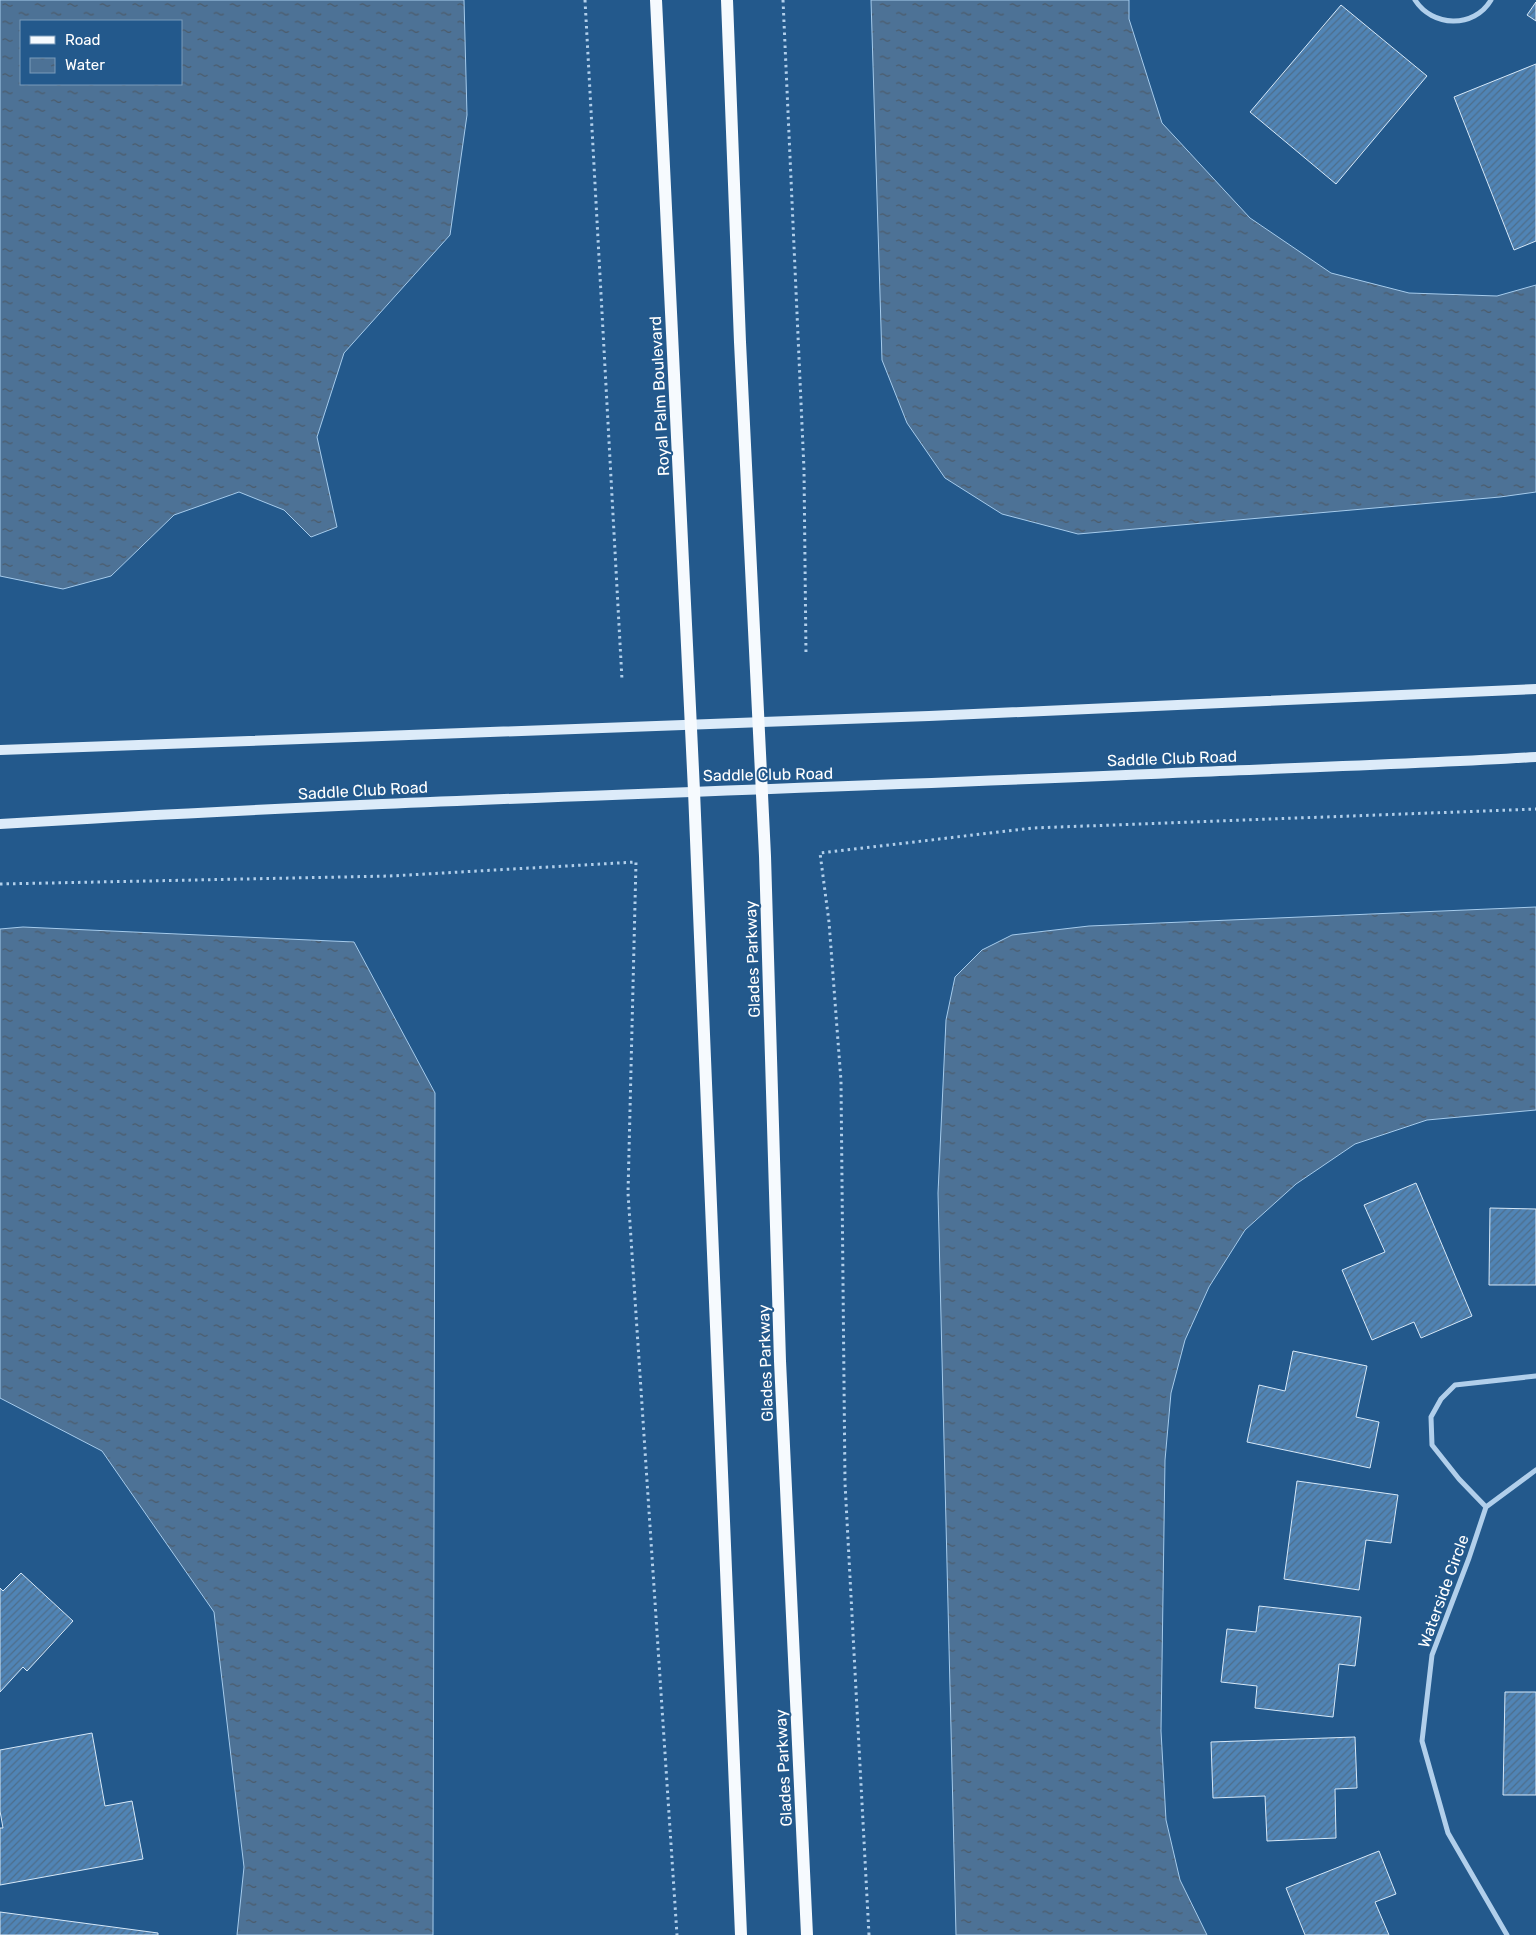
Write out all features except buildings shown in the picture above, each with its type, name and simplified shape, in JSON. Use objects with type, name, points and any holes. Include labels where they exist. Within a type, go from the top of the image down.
[{"type":"main road","name":"Royal Palm Boulevard","points":[[656,0],[694,791]]},
{"type":"main road","points":[[727,0],[740,342],[762,790]]},
{"type":"main road","name":"Glades Parkway","points":[[762,790],[780,1361],[807,1935]]},
{"type":"main road","points":[[694,791],[741,1935]]},
{"type":"street","points":[[1415,0],[1428,15],[1444,21],[1461,22],[1478,15],[1491,0]]},
{"type":"street","points":[[0,750],[690,725],[1536,689]]},
{"type":"street","name":"Saddle Club Road","points":[[0,824],[135,815],[1536,757]]},
{"type":"street","points":[[1536,1376],[1454,1385],[1441,1398],[1431,1417],[1432,1445],[1459,1479],[1486,1507],[1536,1470]]},
{"type":"street","name":"Waterside Circle","points":[[1486,1507],[1470,1558],[1432,1655],[1422,1740],[1448,1833],[1506,1935]]},
{"type":"path","points":[[585,0],[622,680]]},
{"type":"path","points":[[783,0],[804,470],[806,656]]},
{"type":"path","points":[[869,1935],[846,1483],[841,1081],[829,922],[820,853],[1033,828],[1536,809]]},
{"type":"path","points":[[0,884],[390,876],[636,862],[628,1193],[677,1935]]},
{"type":"water","points":[[0,0],[464,0],[467,115],[450,235],[344,353],[317,437],[337,527],[311,537],[284,510],[239,492],[174,515],[111,576],[63,589],[0,576]]},
{"type":"water","points":[[871,0],[1129,0],[1129,19],[1162,123],[1250,218],[1331,273],[1409,293],[1497,296],[1536,285],[1536,492],[1500,497],[1078,534],[1002,514],[945,478],[907,423],[882,360]]},
{"type":"water","points":[[1536,907],[1536,1110],[1427,1120],[1355,1144],[1296,1184],[1245,1230],[1209,1287],[1185,1340],[1171,1393],[1165,1460],[1161,1731],[1166,1820],[1180,1880],[1207,1935],[956,1935],[938,1193],[946,1020],[955,977],[982,950],[1012,935],[1089,926]]},
{"type":"water","points":[[23,927],[354,942],[435,1093],[433,1935],[237,1935],[244,1867],[214,1612],[102,1451],[0,1398],[0,929]]}]
